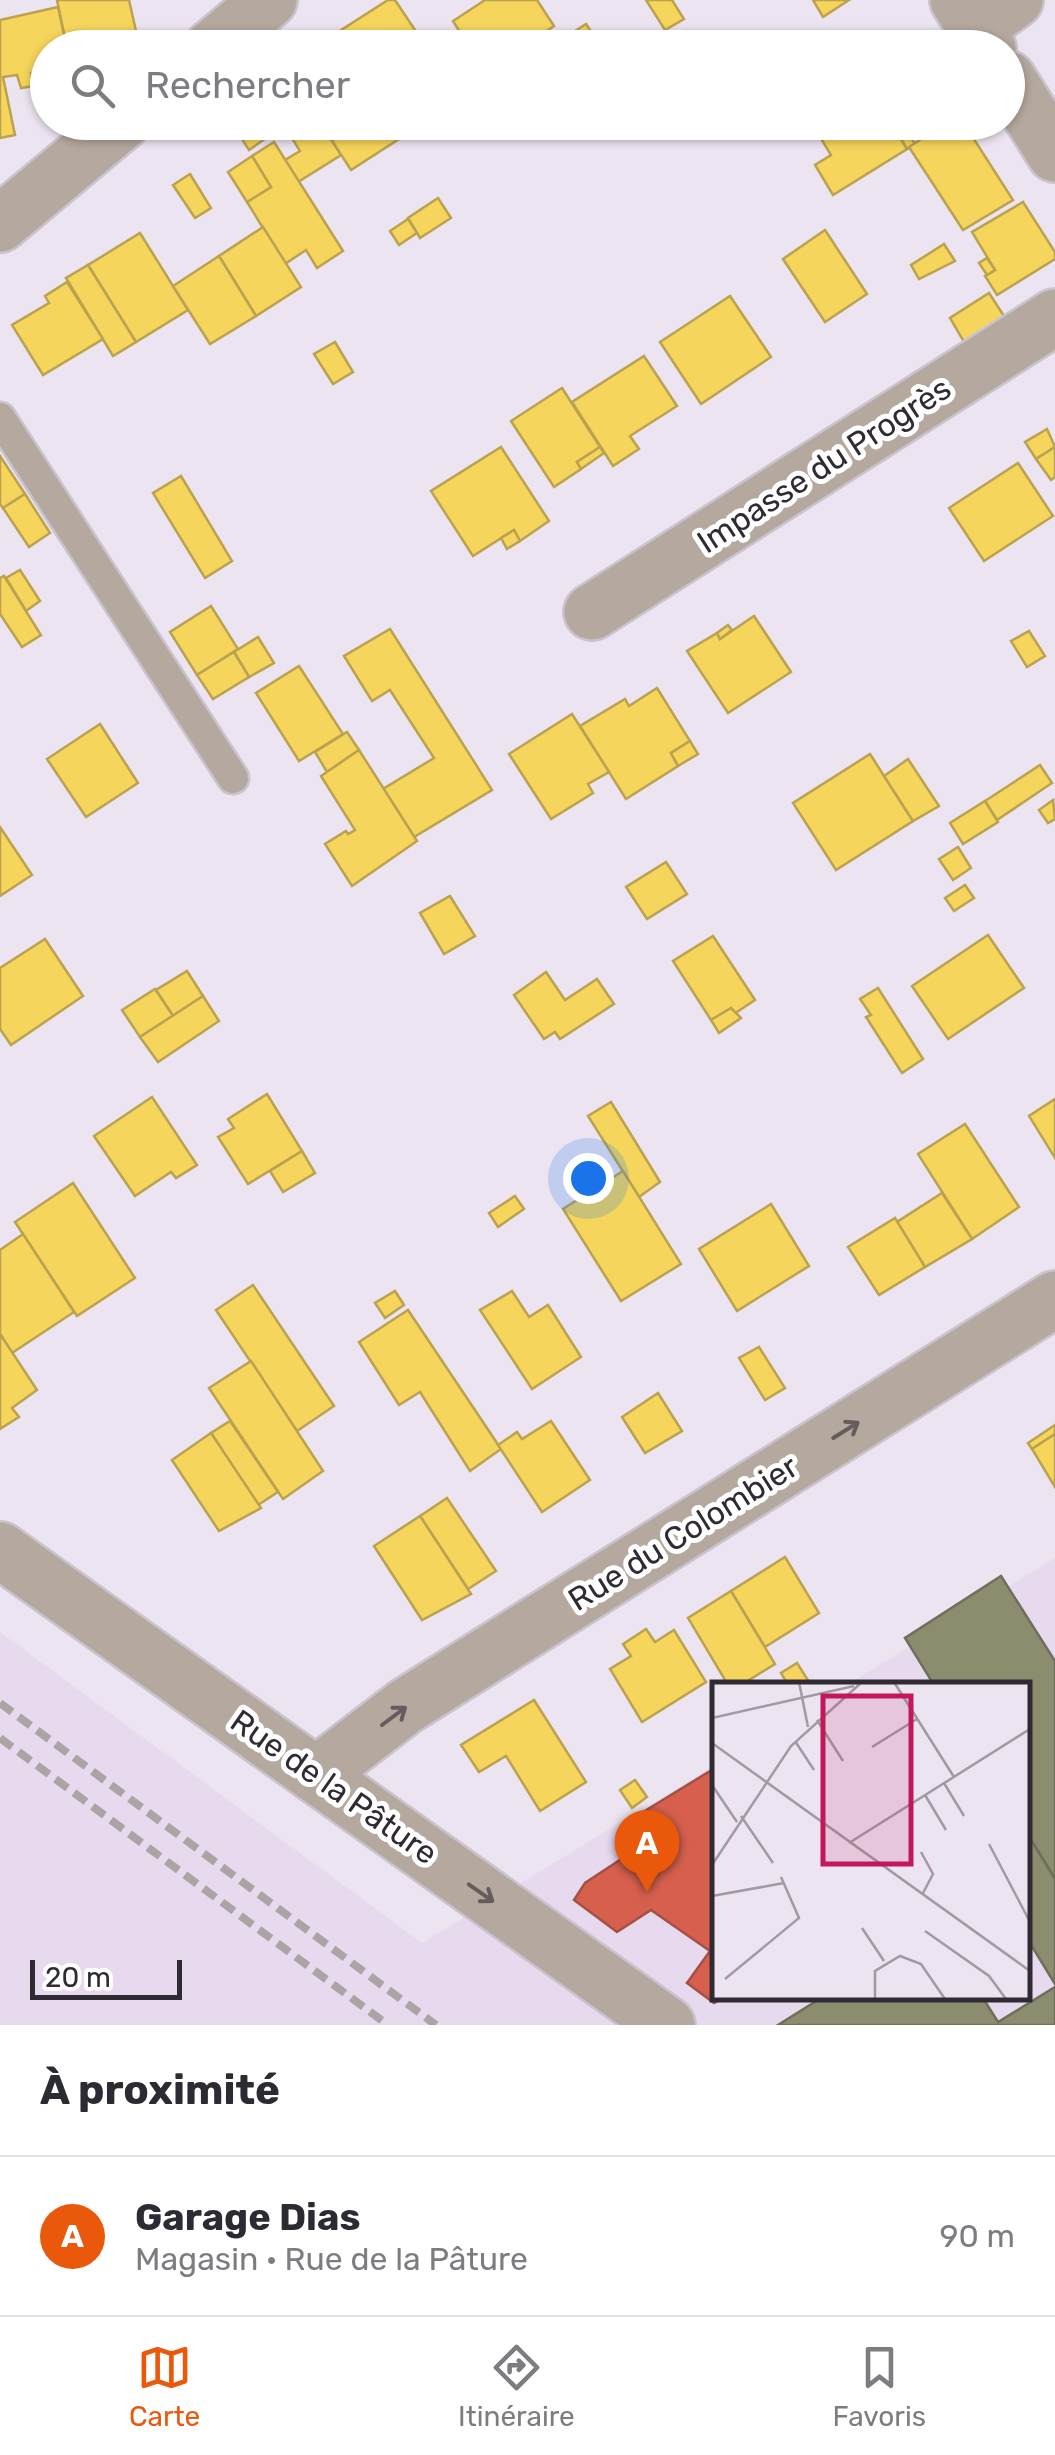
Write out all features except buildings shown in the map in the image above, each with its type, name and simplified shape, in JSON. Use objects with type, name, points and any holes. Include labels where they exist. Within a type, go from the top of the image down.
[{"type":"street","points":[[233,30],[269,0]]},
{"type":"street","points":[[1025,106],[1055,154]]},
{"type":"street","points":[[0,224],[100,140]]},
{"type":"street","name":"Impasse du Progrès","points":[[592,612],[1055,317]]},
{"type":"street","name":"Rue du Colombier","points":[[316,1775],[406,1706],[1055,1299]]},
{"type":"street","name":"Rue de la Pâture","points":[[0,1550],[667,2025]]},
{"type":"lane","points":[[0,418],[233,778]]},
{"type":"shaded area","points":[[1055,1558],[1055,2025],[0,2025],[0,1632],[422,1943],[712,1767],[712,2000],[1030,2000],[1030,1682],[852,1682]]},
{"type":"railway","points":[[0,1703],[436,2025]]},
{"type":"railway","points":[[0,1738],[388,2025]]},
{"type":"place","name":"Garage Dias","points":[[647,1892]]}]
